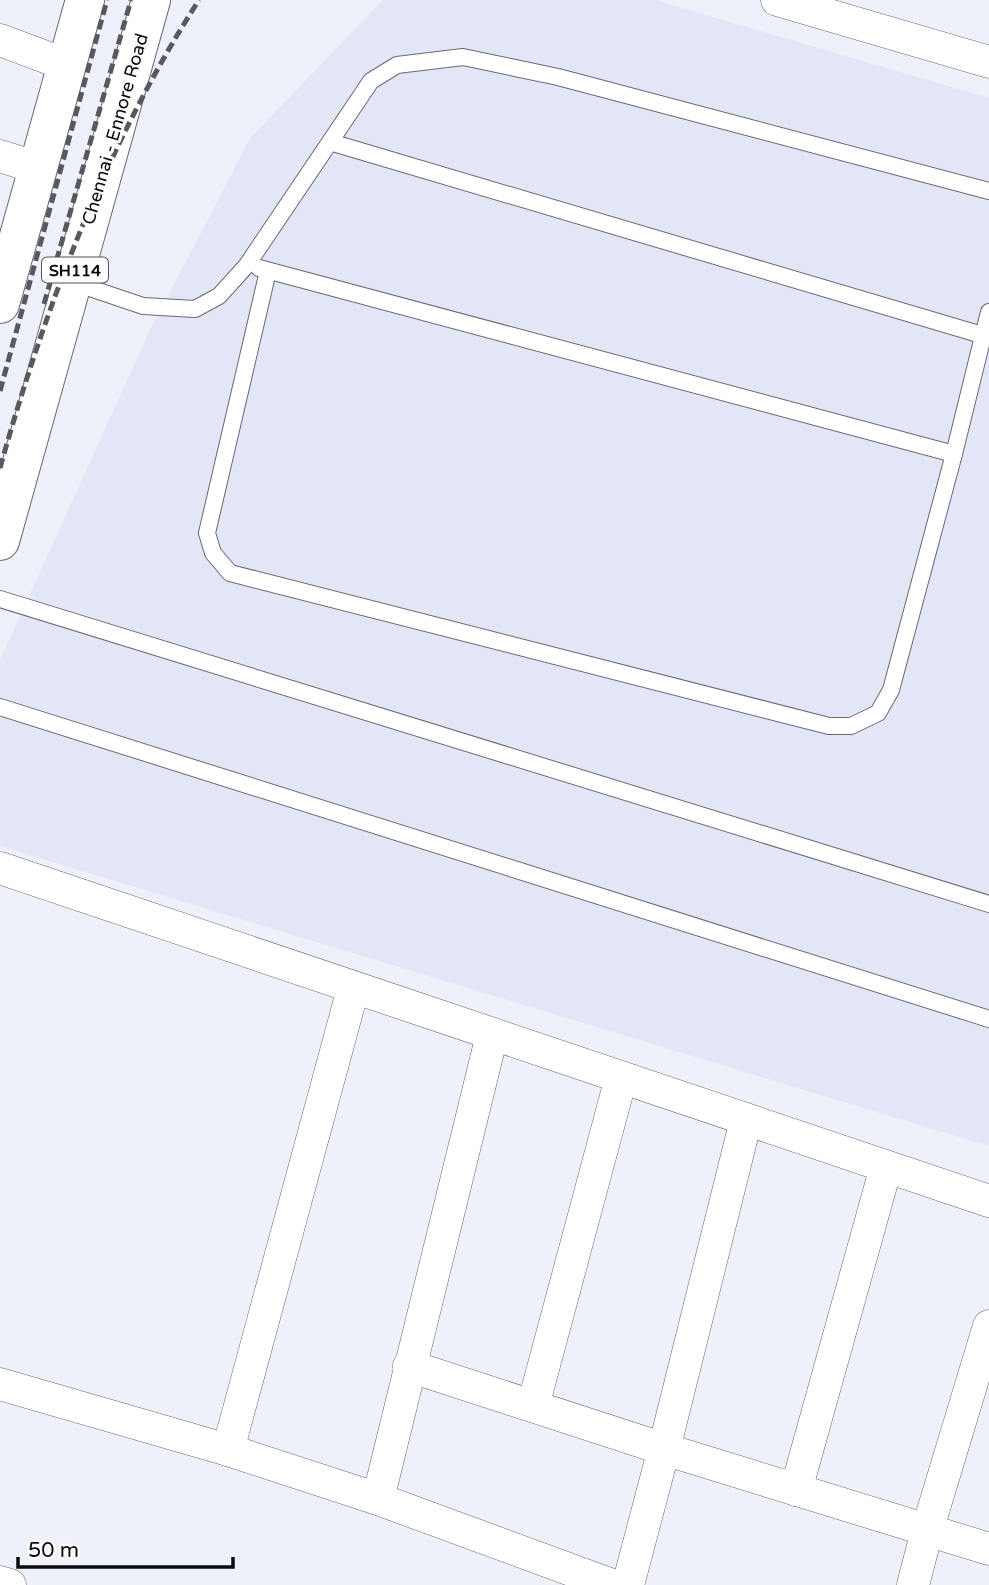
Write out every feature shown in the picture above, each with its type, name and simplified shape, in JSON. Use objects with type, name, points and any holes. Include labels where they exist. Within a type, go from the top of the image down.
[{"type":"main road","points":[[0,304],[7,249],[38,168],[85,0]]},
{"type":"main road","name":"Chennai - Ennore Road","points":[[0,541],[151,0]]},
{"type":"street","points":[[776,0],[989,62]]},
{"type":"street","points":[[0,40],[67,65]]},
{"type":"street","points":[[0,156],[38,168]]},
{"type":"street","points":[[0,868],[989,1201]]},
{"type":"street","points":[[228,1450],[353,989]]},
{"type":"street","points":[[377,1499],[492,1035]]},
{"type":"street","points":[[533,1406],[621,1078]]},
{"type":"street","points":[[628,1585],[746,1120]]},
{"type":"street","points":[[796,1490],[886,1167]]},
{"type":"street","points":[[913,1585],[927,1531],[983,1374],[989,1326]]},
{"type":"street","points":[[409,1366],[664,1449],[989,1549]]},
{"type":"street","points":[[0,1384],[228,1450],[377,1499],[612,1585]]},
{"type":"street","points":[[0,1582],[10,1585]]},
{"type":"lane","points":[[72,282],[143,306],[195,309],[219,296],[247,265],[371,81],[397,65],[463,57],[558,78],[989,191]]},
{"type":"lane","points":[[330,142],[982,334]]},
{"type":"lane","points":[[247,265],[954,454]]},
{"type":"lane","points":[[268,271],[207,533],[213,553],[230,573],[829,726],[851,726],[878,713],[891,690],[989,312]]},
{"type":"lane","points":[[0,599],[989,904]]},
{"type":"lane","points":[[0,707],[989,1019]]},
{"type":"shaded area","points":[[383,0],[655,0],[989,98],[989,1146],[0,846],[0,660],[151,328],[251,137]]},
{"type":"railway","points":[[0,391],[107,0]]},
{"type":"railway","points":[[44,304],[131,0]]},
{"type":"railway","points":[[0,468],[37,347],[82,226],[136,110],[199,0]]}]
